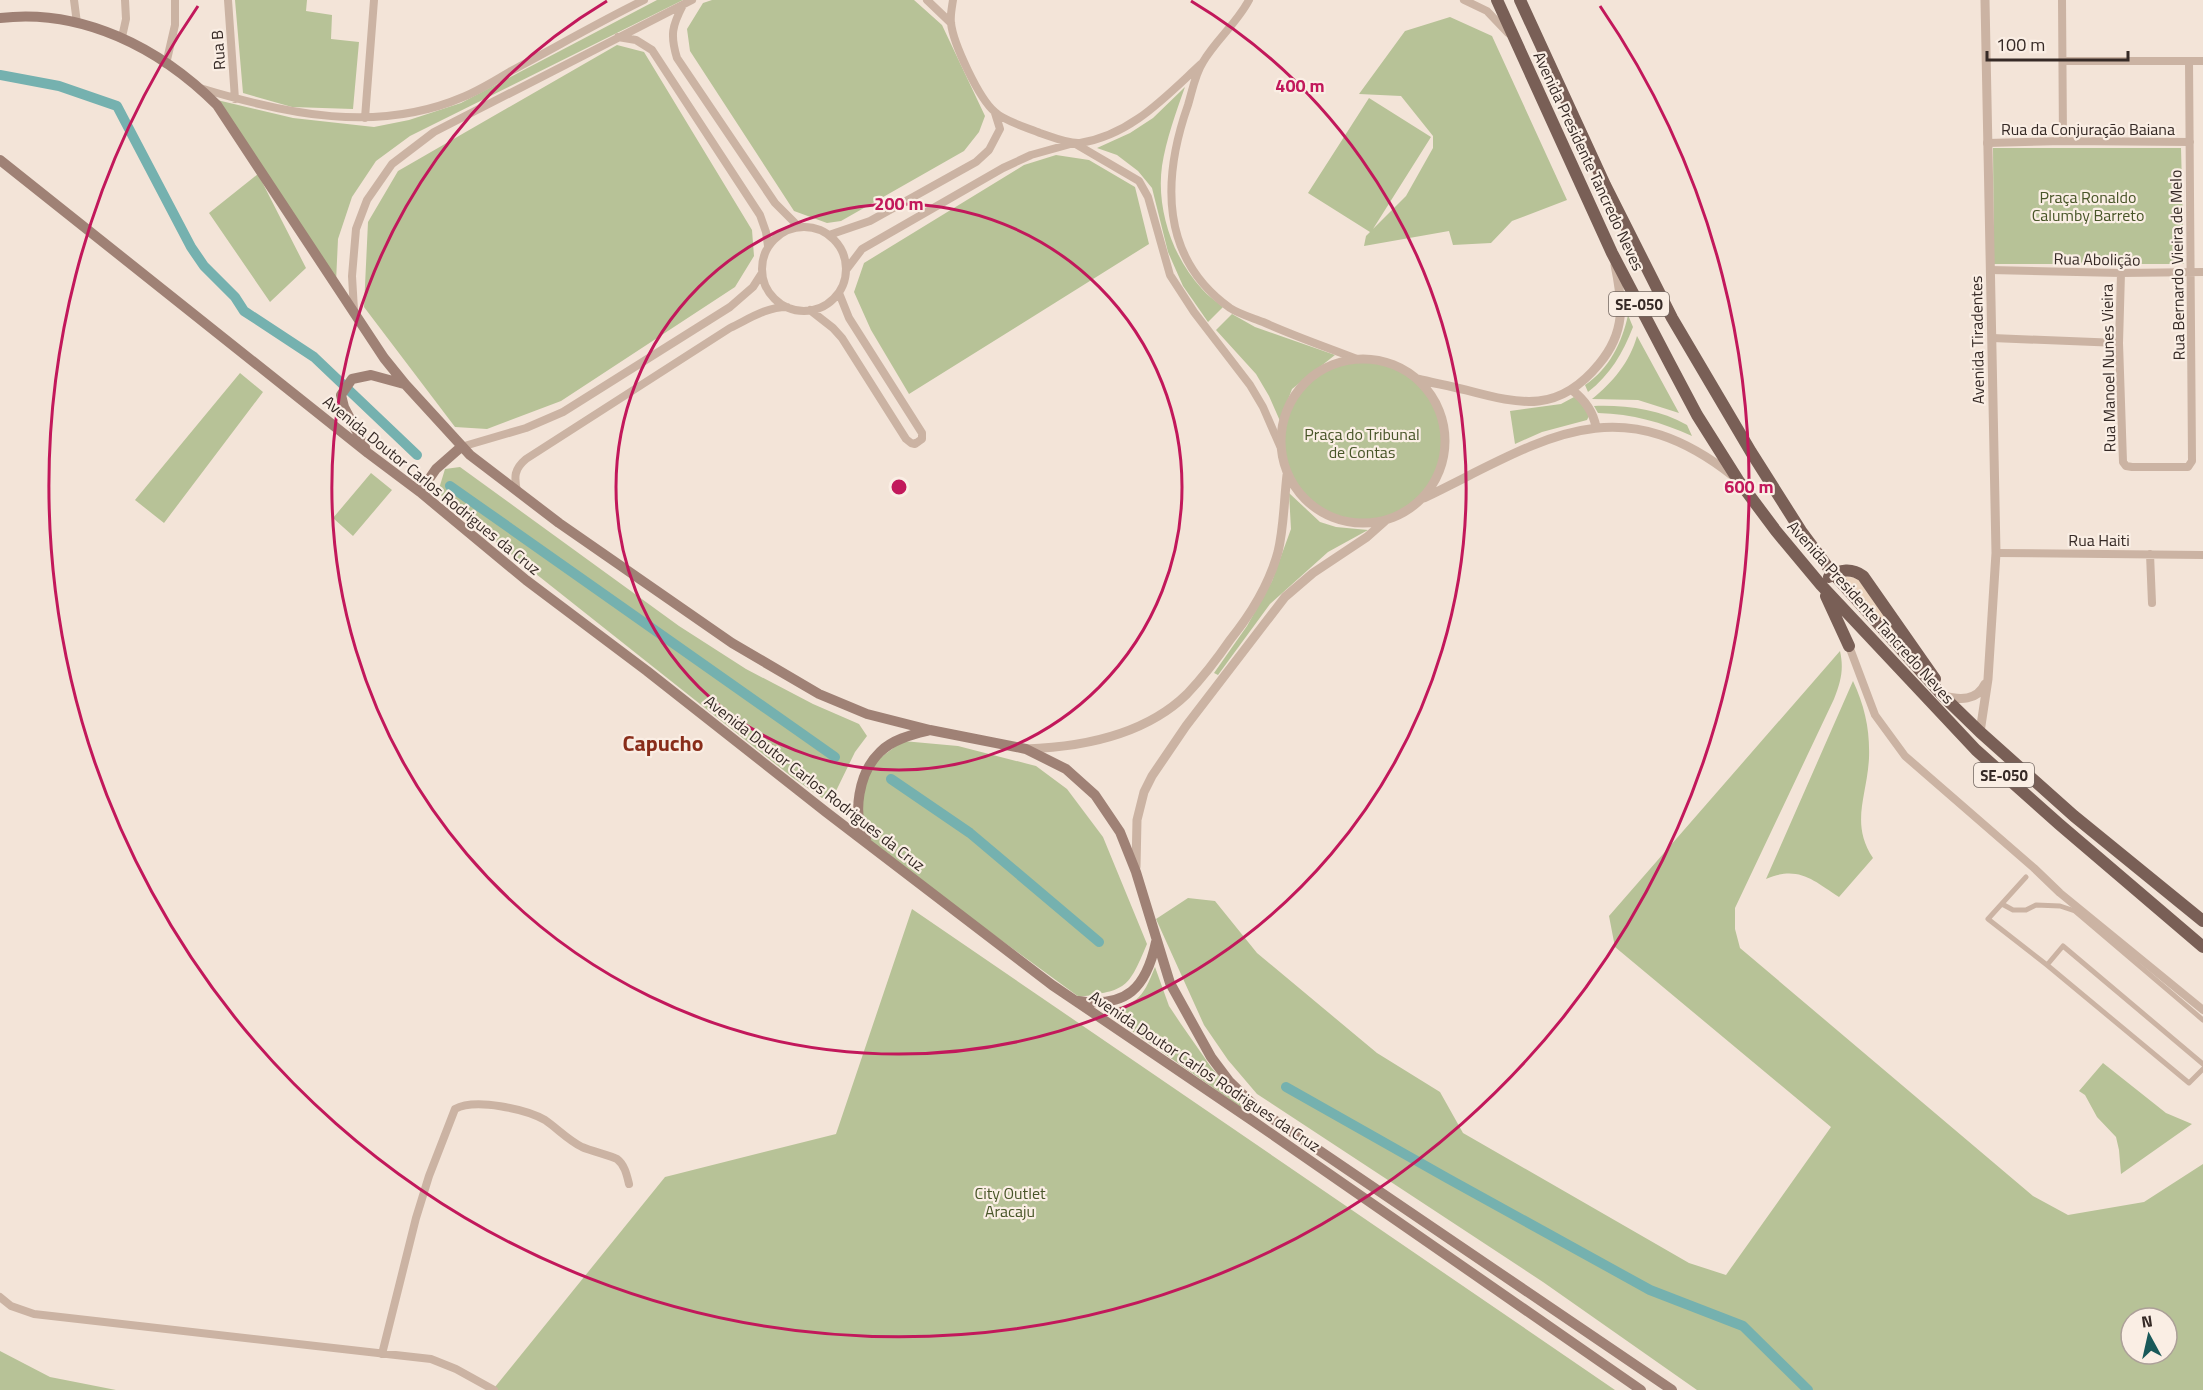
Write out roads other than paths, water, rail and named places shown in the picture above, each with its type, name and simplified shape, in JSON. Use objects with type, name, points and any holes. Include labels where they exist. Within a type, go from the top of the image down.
[{"type":"main road","name":"Avenida Presidente Tancredo Neves","points":[[1497,0],[1612,254],[1697,416],[1738,480],[1776,531],[1822,586],[1976,750],[2203,946]]},
{"type":"main road","name":"Avenida Presidente Tancredo Neves","points":[[1520,0],[1605,185],[1672,318],[1751,452],[1801,531],[1834,574],[1943,696],[1980,732],[2080,820],[2203,921]]},
{"type":"main road","points":[[0,18],[32,16],[77,23],[122,37],[147,50],[200,88],[217,105],[354,315],[405,384],[461,447],[560,524],[732,643],[819,694],[867,714],[930,730],[1026,749],[1066,769],[1095,795],[1120,832],[1136,872]]},
{"type":"main road","name":"Avenida Doutor Carlos Rodrigues da Cruz","points":[[0,160],[420,492],[526,580],[1075,1000],[1260,1125],[1641,1390]]},
{"type":"main road","points":[[368,453],[344,407],[341,395],[352,379],[371,375],[405,384]]},
{"type":"main road","points":[[420,492],[436,469],[461,447]]},
{"type":"main road","points":[[1849,646],[1822,586],[1834,574],[1849,570],[1856,571],[1863,576],[1932,674],[1943,696]]},
{"type":"main road","points":[[869,844],[861,831],[858,813],[862,783],[870,763],[890,745],[911,735],[930,730]]},
{"type":"main road","name":"Avenida Doutor Carlos Rodrigues da Cruz","points":[[1136,872],[1170,983],[1211,1057],[1229,1082],[1258,1109],[1672,1390]]},
{"type":"main road","points":[[1075,1000],[1095,1003],[1114,1000],[1131,993],[1141,984],[1148,971],[1156,939]]},
{"type":"street","points":[[74,0],[77,23]]},
{"type":"street","points":[[122,37],[126,19],[125,0]]},
{"type":"street","points":[[166,64],[175,25],[176,0]]},
{"type":"street","name":"Rua B","points":[[228,0],[235,99]]},
{"type":"street","points":[[365,118],[374,0]]},
{"type":"street","points":[[200,88],[286,111],[328,117],[365,118],[421,111],[465,96],[644,0]]},
{"type":"street","points":[[927,0],[951,23]]},
{"type":"street","points":[[830,235],[870,221],[976,162],[989,150],[1000,129],[995,113],[977,87],[959,52],[951,23],[953,0]]},
{"type":"street","points":[[846,270],[862,249],[1003,168],[1031,155],[1091,140],[1138,120],[1202,63],[1249,0]]},
{"type":"street","points":[[1464,0],[1487,11],[1515,42]]},
{"type":"street","name":"Avenida Tiradentes","points":[[1980,732],[1988,679],[1996,553],[1985,0]]},
{"type":"street","points":[[2062,0],[2062,141]]},
{"type":"street","points":[[354,315],[352,276],[356,229],[367,200],[392,164],[434,132],[688,2]]},
{"type":"street","points":[[688,2],[674,24],[672,36],[677,58],[775,203],[799,227]]},
{"type":"street","points":[[616,37],[636,40],[652,50],[759,215],[766,232],[768,246]]},
{"type":"street","points":[[2063,61],[2203,61]]},
{"type":"street","name":"Rua Bernardo Vieira de Melo","points":[[2123,462],[2126,466],[2132,467],[2188,467],[2192,461],[2189,61]]},
{"type":"street","points":[[1202,63],[1184,114],[1173,155],[1170,185],[1176,232],[1188,261],[1204,284],[1231,309],[1357,359],[1385,362],[1417,379],[1433,398],[1444,423],[1446,443],[1443,462],[1434,483],[1422,499]]},
{"type":"street","points":[[995,113],[1049,137],[1074,143],[1139,181],[1148,196],[1170,275],[1194,312],[1250,385],[1263,407],[1280,446],[1287,475],[1298,493],[1310,505],[1323,513],[1356,523],[1385,520],[1404,513],[1422,499],[1554,436],[1596,427],[1629,428],[1658,433],[1677,440],[1711,459],[1738,480]]},
{"type":"street","name":"Rua da Conjuração Baiana","points":[[1988,143],[2190,142]]},
{"type":"street","points":[[517,491],[514,478],[518,465],[730,328],[776,307],[810,310],[821,307],[839,293],[846,270],[844,257],[839,245],[830,235],[820,230],[799,227],[782,234],[768,246],[763,259],[762,273],[766,287],[775,299],[787,307]]},
{"type":"street","points":[[1417,379],[1502,400],[1523,402],[1560,397],[1582,384],[1614,344],[1618,331],[1621,310],[1620,292],[1612,254]]},
{"type":"street","name":"Rua Abolição","points":[[1990,270],[2203,272]]},
{"type":"street","points":[[461,447],[526,428],[562,412],[730,307],[753,287],[762,273]]},
{"type":"street","name":"Rua Manoel Nunes Vieira","points":[[2121,273],[2119,343],[2123,462]]},
{"type":"street","points":[[810,310],[833,327],[842,338],[906,439],[911,443],[918,442],[922,439],[922,434],[849,318],[839,293]]},
{"type":"street","points":[[1992,338],[2119,343]]},
{"type":"street","points":[[1280,446],[1285,415],[1299,389],[1328,367],[1357,359]]},
{"type":"street","points":[[1572,390],[1591,411],[1596,427]]},
{"type":"street","points":[[1026,749],[1062,748],[1096,741],[1143,724],[1185,696],[1203,676],[1251,611],[1267,582],[1280,538],[1287,475]]},
{"type":"street","points":[[1136,872],[1137,820],[1144,792],[1175,743],[1285,597],[1313,573],[1367,537],[1385,520]]},
{"type":"street","name":"Rua Haiti","points":[[1996,553],[2203,555]]},
{"type":"street","points":[[2150,554],[2152,603]]},
{"type":"street","points":[[1849,646],[1875,715],[1905,756],[2060,893],[2203,1010]]},
{"type":"street","points":[[1203,676],[1218,685]]},
{"type":"street","points":[[1943,696],[1966,699],[1978,695],[1988,679]]},
{"type":"street","points":[[2026,877],[1988,920],[2047,965],[2189,1083],[2203,1070]]},
{"type":"street","points":[[2002,904],[2013,910],[2026,910],[2036,905],[2060,906],[2075,911],[2203,1020]]},
{"type":"street","points":[[2047,965],[2063,946],[2203,1064]]},
{"type":"street","points":[[382,1354],[416,1218],[429,1176],[455,1109],[471,1104],[496,1106],[528,1113],[544,1120],[576,1144],[618,1160],[629,1184]]},
{"type":"street","points":[[0,1297],[11,1306],[34,1314],[439,1361],[494,1390]]},
{"type":"waterway","points":[[0,75],[59,86],[117,106],[191,247],[204,266],[235,297],[244,311],[314,357],[417,455]]},
{"type":"waterway","points":[[450,486],[835,757]]},
{"type":"waterway","points":[[891,779],[970,833],[1099,942]]},
{"type":"waterway","points":[[1286,1087],[1650,1290],[1743,1326],[1808,1390]]},
{"type":"district","name":"Capucho","points":[[663,743]]},
{"type":"park label","name":"Praça Ronaldo Calumby Barreto","points":[[2088,206]]},
{"type":"park label","name":"Praça do Tribunal de Contas","points":[[1362,443]]},
{"type":"park label","name":"City Outlet Aracaju","points":[[1010,1202]]}]
